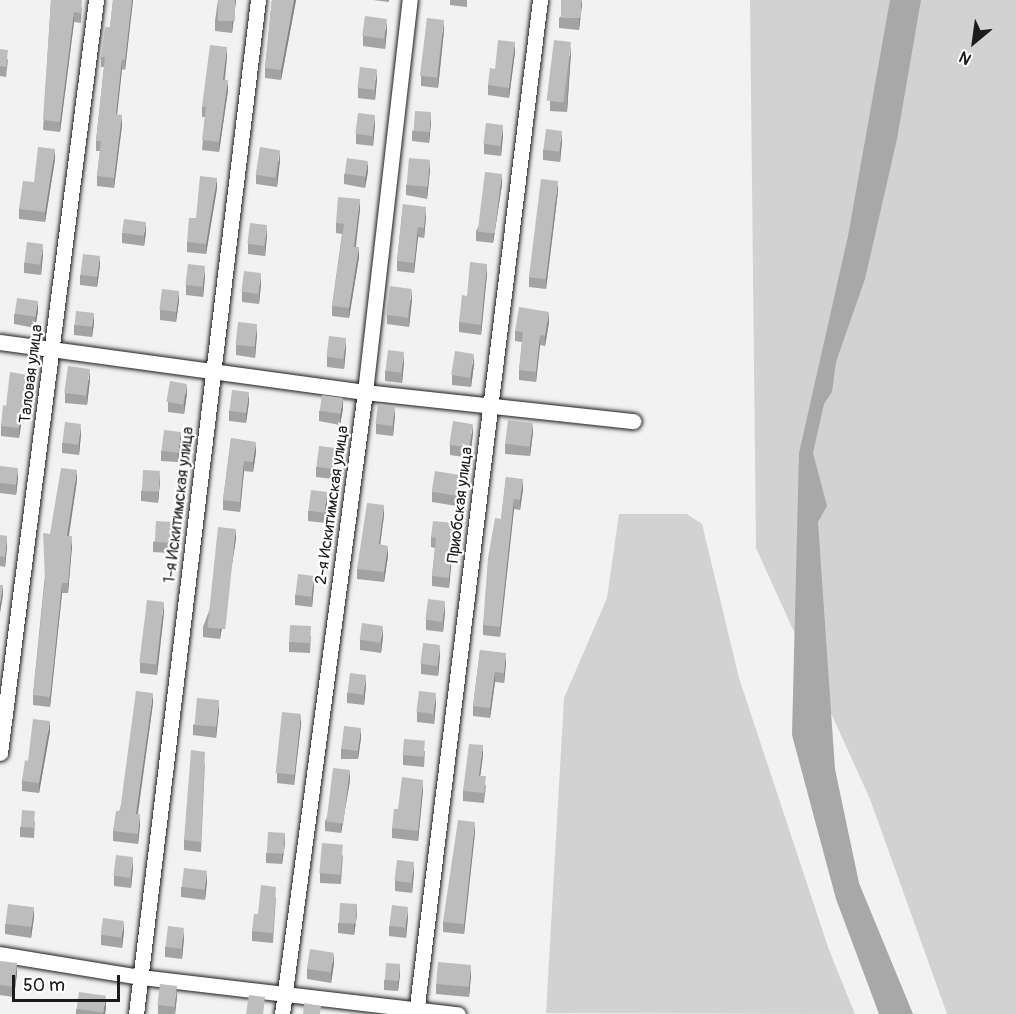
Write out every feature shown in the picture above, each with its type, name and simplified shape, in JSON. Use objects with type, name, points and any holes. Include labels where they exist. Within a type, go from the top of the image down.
[{"type":"street","name":"Таловая улица","points":[[0,753],[96,0]]},
{"type":"street","name":"1-я Искитимская улица","points":[[136,1014],[258,0]]},
{"type":"street","name":"2-я Искитимская улица","points":[[282,1014],[365,392],[410,0]]},
{"type":"street","name":"Приобская улица","points":[[416,1011],[540,0]]},
{"type":"street","points":[[0,342],[213,373],[365,392],[633,421]]},
{"type":"street","points":[[0,954],[141,977],[285,992],[416,1011],[458,1014]]},
{"type":"shaded area","points":[[750,0],[1016,0],[1016,1014],[947,1014],[870,799],[756,548]]},
{"type":"shaded area","points":[[890,0],[921,0],[897,139],[865,279],[836,362],[832,392],[824,404],[813,453],[827,506],[818,522],[835,769],[859,883],[913,1014],[879,1014],[836,899],[792,735],[799,453],[848,236]]},
{"type":"shaded area","points":[[619,514],[687,514],[702,524],[739,678],[829,950],[855,1014],[546,1013],[564,698],[607,598]]},
{"type":"building","points":[[51,0],[82,0],[81,13],[74,12],[60,122],[43,120]]},
{"type":"building","points":[[113,0],[132,0],[116,114],[122,115],[114,178],[97,176],[101,141],[96,141],[105,57],[101,57],[105,27],[110,27]]},
{"type":"building","points":[[218,0],[235,0],[235,21],[218,21]]},
{"type":"building","points":[[272,0],[294,0],[281,70],[265,68]]},
{"type":"building","points":[[561,0],[581,0],[581,18],[561,18]]},
{"type":"building","points":[[365,16],[387,19],[384,39],[362,36]]},
{"type":"building","points":[[427,18],[444,20],[437,78],[420,76]]},
{"type":"building","points":[[498,40],[515,42],[509,88],[488,85],[490,68],[495,69]]},
{"type":"building","points":[[554,40],[571,42],[563,103],[547,101]]},
{"type":"building","points":[[210,45],[227,47],[223,80],[228,80],[219,142],[202,140],[206,107],[202,107]]},
{"type":"building","points":[[0,49],[8,50],[6,67],[0,66]]},
{"type":"building","points":[[360,67],[377,69],[374,90],[357,88]]},
{"type":"building","points":[[415,111],[431,112],[430,132],[414,131]]},
{"type":"building","points":[[358,113],[375,115],[372,136],[355,134]]},
{"type":"building","points":[[486,123],[503,125],[500,146],[483,144]]},
{"type":"building","points":[[546,129],[562,131],[559,152],[543,150]]},
{"type":"building","points":[[38,147],[55,149],[45,212],[19,209],[23,181],[34,182]]},
{"type":"building","points":[[260,147],[280,150],[275,178],[256,175]]},
{"type":"building","points":[[347,158],[368,161],[366,177],[345,174]]},
{"type":"building","points":[[409,158],[430,160],[428,187],[407,185]]},
{"type":"building","points":[[485,172],[502,174],[495,234],[478,232]]},
{"type":"building","points":[[200,176],[217,178],[206,244],[187,242],[189,218],[196,218]]},
{"type":"building","points":[[541,179],[558,181],[546,279],[529,277]]},
{"type":"building","points":[[338,197],[360,199],[354,247],[359,247],[349,308],[332,306],[344,224],[336,223]]},
{"type":"building","points":[[403,204],[426,207],[424,228],[418,227],[414,263],[397,261]]},
{"type":"building","points":[[124,219],[146,222],[144,236],[122,233]]},
{"type":"building","points":[[250,223],[267,225],[264,246],[247,244]]},
{"type":"building","points":[[27,242],[43,244],[40,265],[24,263]]},
{"type":"building","points":[[83,254],[100,256],[97,277],[80,275]]},
{"type":"building","points":[[470,262],[487,264],[481,325],[459,322],[462,295],[467,296]]},
{"type":"building","points":[[188,264],[205,266],[202,287],[185,285]]},
{"type":"building","points":[[244,271],[261,273],[258,294],[241,292]]},
{"type":"building","points":[[390,286],[412,289],[408,318],[386,315]]},
{"type":"building","points":[[162,289],[179,291],[176,312],[159,310]]},
{"type":"building","points":[[17,298],[38,301],[36,317],[15,314]]},
{"type":"building","points":[[519,307],[549,312],[545,336],[540,335],[536,372],[519,370],[523,332],[515,331]]},
{"type":"building","points":[[76,311],[94,313],[92,327],[75,325]]},
{"type":"building","points":[[238,322],[257,324],[254,347],[236,345]]},
{"type":"building","points":[[329,336],[346,338],[343,359],[326,357]]},
{"type":"building","points":[[388,350],[404,352],[401,373],[385,371]]},
{"type":"building","points":[[455,351],[474,354],[470,378],[451,375]]},
{"type":"building","points":[[68,366],[90,369],[86,396],[64,393]]},
{"type":"building","points":[[10,372],[27,375],[19,428],[1,426]]},
{"type":"building","points":[[170,381],[187,384],[183,405],[166,402]]},
{"type":"building","points":[[232,390],[249,392],[246,413],[229,411]]},
{"type":"building","points":[[322,395],[343,398],[341,414],[320,411]]},
{"type":"building","points":[[378,404],[395,406],[392,426],[376,424]]},
{"type":"building","points":[[508,420],[533,423],[530,447],[505,444]]},
{"type":"building","points":[[453,421],[473,424],[469,448],[449,445]]},
{"type":"building","points":[[65,422],[81,424],[78,445],[62,443]]},
{"type":"building","points":[[164,430],[181,432],[178,453],[161,451]]},
{"type":"building","points":[[231,438],[256,442],[253,462],[244,461],[240,502],[223,500]]},
{"type":"building","points":[[319,446],[336,448],[333,469],[316,467]]},
{"type":"building","points":[[0,466],[18,468],[16,485],[0,483]]},
{"type":"building","points":[[61,468],[77,470],[67,536],[72,536],[68,583],[62,583],[50,697],[33,695],[45,581],[43,533],[50,534]]},
{"type":"building","points":[[143,470],[160,471],[159,492],[142,491]]},
{"type":"building","points":[[435,471],[460,475],[456,496],[432,492]]},
{"type":"building","points":[[506,477],[523,479],[520,500],[514,499],[500,627],[483,625],[488,558],[495,518],[501,519]]},
{"type":"building","points":[[311,490],[327,492],[324,513],[308,511]]},
{"type":"building","points":[[367,503],[384,505],[379,544],[388,546],[384,572],[357,569]]},
{"type":"building","points":[[156,521],[173,522],[172,543],[155,542]]},
{"type":"building","points":[[433,521],[454,523],[449,578],[432,576],[436,538],[431,537]]},
{"type":"building","points":[[218,527],[236,529],[225,629],[207,627]]},
{"type":"building","points":[[0,535],[7,536],[5,557],[0,556]]},
{"type":"building","points":[[298,574],[314,576],[311,597],[295,595]]},
{"type":"building","points":[[0,585],[3,585],[0,603]]},
{"type":"building","points":[[428,599],[445,601],[442,622],[425,620]]},
{"type":"building","points":[[147,600],[164,602],[156,665],[139,663]]},
{"type":"building","points":[[362,623],[383,626],[380,643],[360,640]]},
{"type":"building","points":[[290,625],[311,626],[310,643],[289,642]]},
{"type":"building","points":[[423,643],[440,645],[437,666],[420,664]]},
{"type":"building","points":[[480,650],[506,653],[504,673],[495,672],[490,708],[473,706]]},
{"type":"building","points":[[350,673],[366,675],[363,695],[348,693]]},
{"type":"building","points":[[136,691],[153,693],[136,814],[140,814],[138,834],[113,831],[116,811],[120,811]]},
{"type":"building","points":[[419,691],[436,693],[433,714],[416,712]]},
{"type":"building","points":[[197,698],[219,700],[217,727],[195,725]]},
{"type":"building","points":[[282,712],[301,714],[295,775],[276,773]]},
{"type":"building","points":[[33,719],[50,721],[39,783],[22,781],[25,760],[28,761]]},
{"type":"building","points":[[344,726],[361,728],[358,751],[341,749]]},
{"type":"building","points":[[404,739],[425,741],[424,757],[403,755]]},
{"type":"building","points":[[469,744],[483,745],[479,776],[486,776],[484,793],[463,791]]},
{"type":"building","points":[[191,750],[205,752],[201,842],[184,840]]},
{"type":"building","points":[[333,768],[350,770],[343,824],[326,822]]},
{"type":"building","points":[[402,777],[423,780],[418,831],[392,828],[394,809],[398,809]]},
{"type":"building","points":[[22,810],[35,811],[34,828],[21,827]]},
{"type":"building","points":[[458,820],[475,822],[464,924],[443,922]]},
{"type":"building","points":[[268,832],[285,833],[284,854],[267,853]]},
{"type":"building","points":[[322,843],[343,845],[340,875],[319,873]]},
{"type":"building","points":[[116,855],[133,857],[130,878],[113,876]]},
{"type":"building","points":[[397,860],[414,862],[411,883],[394,881]]},
{"type":"building","points":[[184,868],[207,871],[205,890],[182,887]]},
{"type":"building","points":[[261,885],[276,887],[273,933],[252,931],[254,914],[258,914]]},
{"type":"building","points":[[340,903],[357,904],[356,924],[339,923]]},
{"type":"building","points":[[8,904],[34,907],[31,927],[6,924]]},
{"type":"building","points":[[392,905],[408,907],[405,928],[389,926]]},
{"type":"building","points":[[103,918],[124,921],[121,938],[101,935]]},
{"type":"building","points":[[168,926],[184,928],[181,949],[165,947]]},
{"type":"building","points":[[310,949],[334,953],[331,973],[307,969]]},
{"type":"building","points":[[0,961],[17,963],[14,987],[0,985]]},
{"type":"building","points":[[438,962],[471,965],[469,987],[436,984]]},
{"type":"building","points":[[386,963],[400,964],[399,981],[385,980]]},
{"type":"building","points":[[160,984],[177,986],[174,1007],[157,1005]]},
{"type":"building","points":[[79,992],[106,996],[103,1013],[77,1009]]},
{"type":"building","points":[[249,995],[265,997],[263,1014],[246,1014]]},
{"type":"building","points":[[304,1003],[321,1006],[320,1014],[303,1014]]}]
